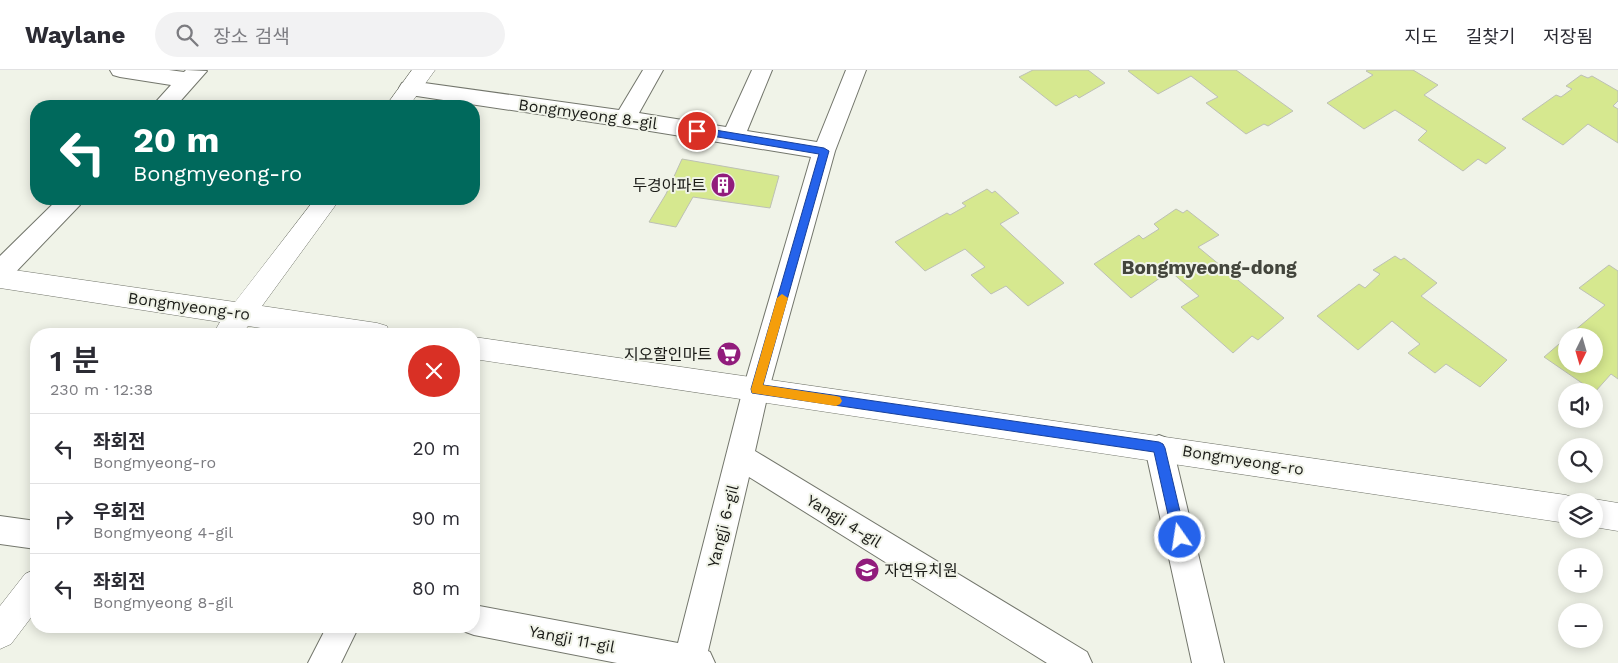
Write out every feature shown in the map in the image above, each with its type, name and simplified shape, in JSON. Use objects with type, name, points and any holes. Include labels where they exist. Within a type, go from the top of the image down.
[{"type":"street","points":[[120,70],[193,75]]},
{"type":"street","points":[[401,100],[424,70]]},
{"type":"street","points":[[625,119],[653,70]]},
{"type":"street","points":[[733,137],[762,70]]},
{"type":"street","name":"Yangji 6-gil","points":[[693,662],[756,389],[824,151],[856,70]]},
{"type":"street","points":[[169,100],[193,75]]},
{"type":"street","name":"Bongmyeong 8-gil","points":[[410,88],[625,119],[824,151]]},
{"type":"street","points":[[0,272],[66,205]]},
{"type":"street","points":[[233,324],[323,205]]},
{"type":"street","name":"Bongmyeong-ro","points":[[0,278],[233,324],[291,328]]},
{"type":"street","name":"Bongmyeong-ro","points":[[480,349],[1558,508]]},
{"type":"street","points":[[1159,448],[1208,663]]},
{"type":"street","name":"Yangji 4-gil","points":[[740,457],[1076,663]]},
{"type":"street","points":[[1603,514],[1618,517]]},
{"type":"street","points":[[0,530],[30,534]]},
{"type":"street","points":[[0,634],[30,593]]},
{"type":"street","name":"Yangji 11-gil","points":[[480,621],[693,662]]},
{"type":"street","points":[[324,663],[340,633]]},
{"type":"building","points":[[1033,70],[1088,70],[1105,83],[1079,98],[1076,95],[1056,106],[1019,77]]},
{"type":"building","points":[[1236,70],[1293,111],[1268,126],[1264,124],[1246,134],[1206,103],[1218,97],[1191,76],[1158,94],[1128,71]]},
{"type":"building","points":[[1413,70],[1438,85],[1424,95],[1506,148],[1486,164],[1478,159],[1463,171],[1418,140],[1427,131],[1395,110],[1364,129],[1327,103],[1373,75],[1366,71]]},
{"type":"building","points":[[1581,75],[1588,78],[1592,76],[1618,91],[1618,101],[1613,106],[1618,109],[1618,143],[1588,124],[1563,145],[1522,119],[1556,95],[1561,97],[1572,89],[1566,86]]},
{"type":"building","name":"두경아파트","points":[[682,159],[779,176],[770,208],[693,197],[676,227],[649,222],[666,194]]},
{"type":"building","points":[[987,189],[992,193],[995,191],[1019,213],[1000,224],[1064,283],[1028,306],[1006,286],[991,294],[971,275],[985,267],[965,249],[925,271],[895,242],[947,213],[950,215],[966,206],[962,203]]},
{"type":"building","points":[[1176,209],[1183,213],[1187,210],[1219,235],[1198,247],[1284,318],[1258,340],[1252,336],[1233,353],[1181,307],[1199,296],[1170,271],[1131,298],[1094,264],[1139,235],[1143,239],[1159,229],[1154,224]]},
{"type":"building","points":[[1395,256],[1401,260],[1404,258],[1437,283],[1421,296],[1507,360],[1480,387],[1446,364],[1435,373],[1408,353],[1420,344],[1392,321],[1358,350],[1317,316],[1359,284],[1365,288],[1380,274],[1373,270]]},
{"type":"building","points":[[1609,265],[1618,271],[1618,379],[1611,374],[1603,383],[1582,383],[1567,373],[1603,373],[1603,328],[1578,328],[1605,305],[1579,288]]},
{"type":"building","points":[[1558,345],[1558,367],[1544,357]]},
{"type":"slow traffic","points":[[782,298],[756,389],[836,401]]},
{"type":"place","name":"두경아파트","points":[[723,185]]},
{"type":"place","name":"지오할인마트","points":[[729,354]]},
{"type":"place","name":"자연유치원","points":[[867,570]]},
{"type":"district","name":"Bongmyeong-dong","points":[[1209,267]]},
{"type":"route","points":[[697,131],[824,151],[756,389],[1159,448],[1180,537]]}]
